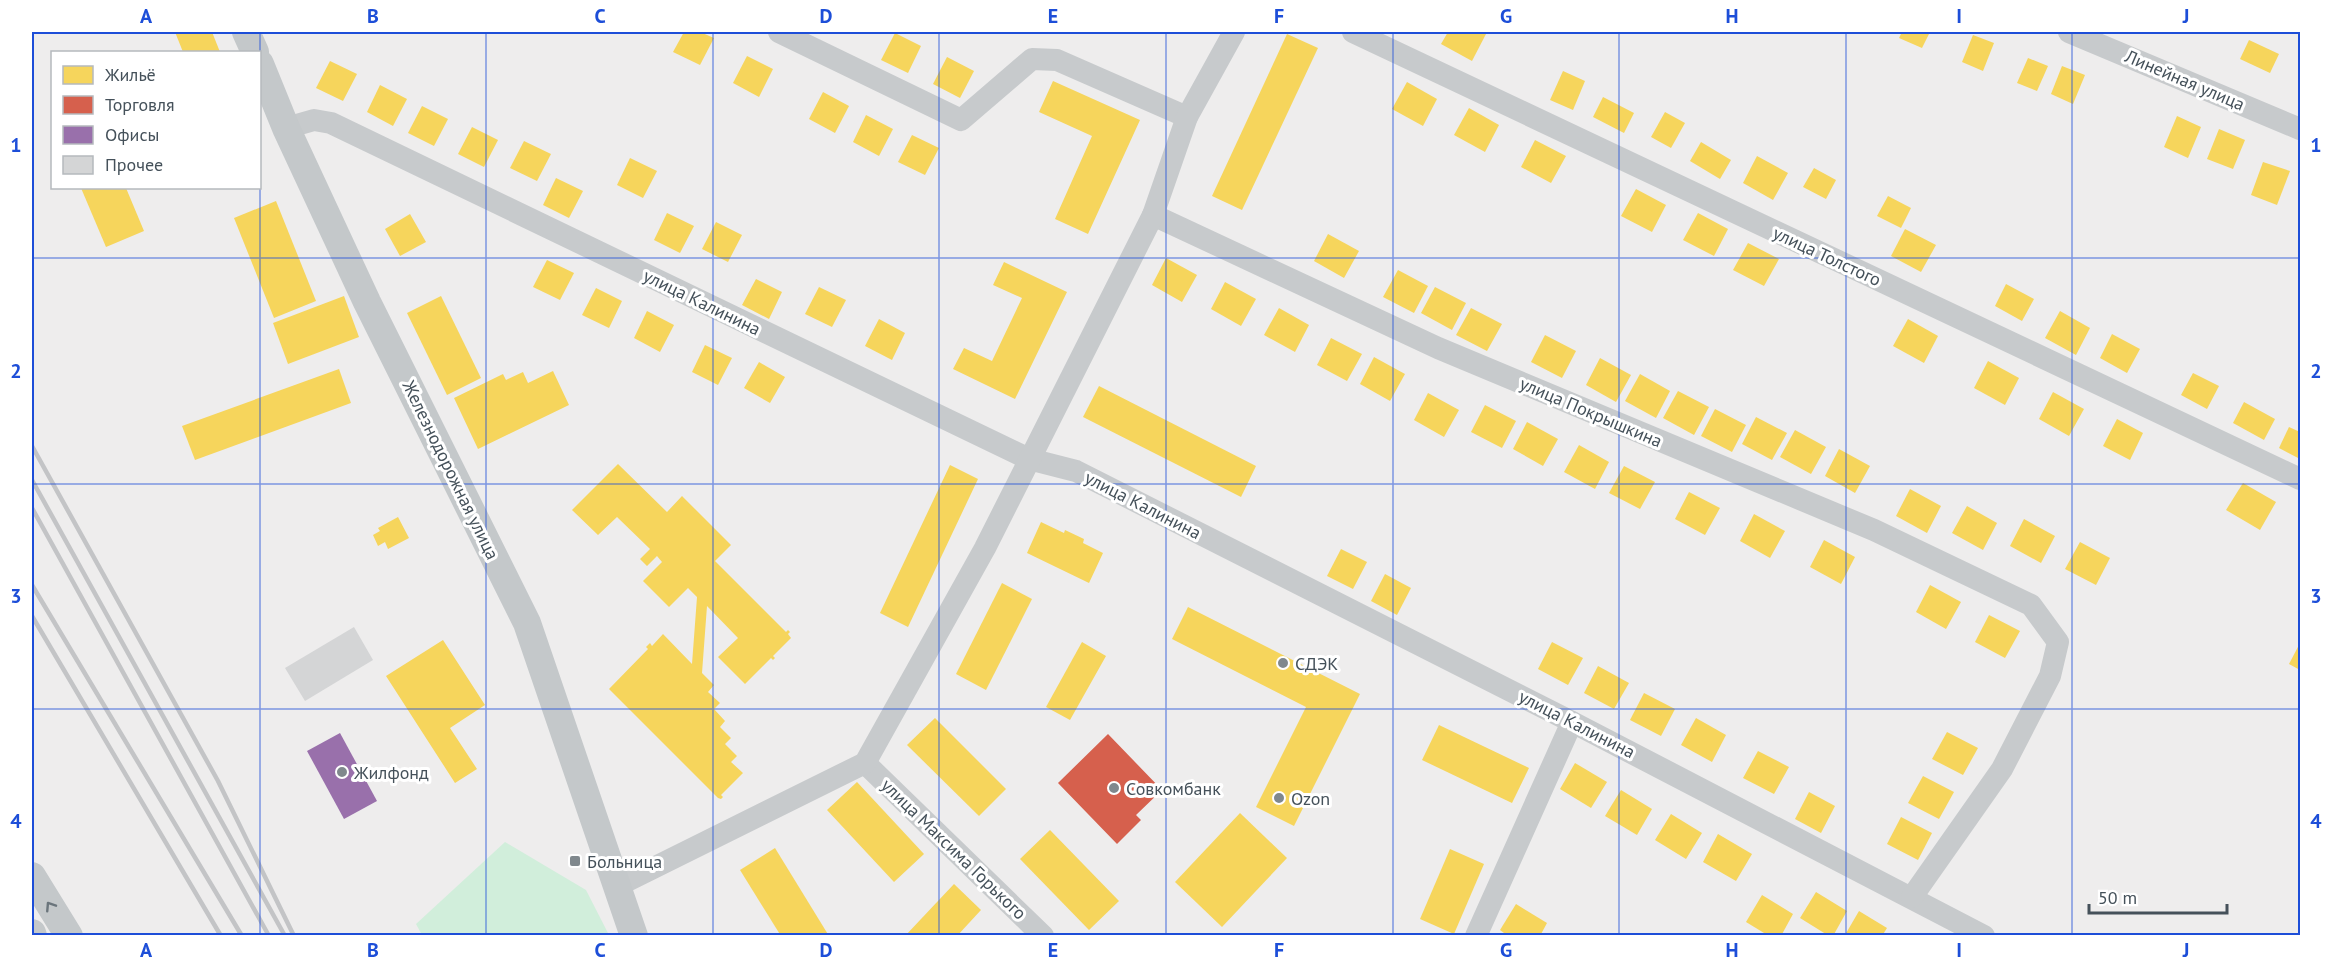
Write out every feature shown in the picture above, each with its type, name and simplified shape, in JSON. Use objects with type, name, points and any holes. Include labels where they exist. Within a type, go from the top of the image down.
[{"type":"main road","points":[[246,32],[255,51]]},
{"type":"main road","name":"Железнодорожная улица","points":[[261,66],[286,128],[367,302],[527,623],[633,936]]},
{"type":"main road","points":[[32,876],[69,936]]},
{"type":"street","points":[[779,32],[961,120],[1032,59],[1057,60],[1187,117]]},
{"type":"street","points":[[615,887],[865,763],[985,548],[1153,215],[1187,117],[1234,32]]},
{"type":"street","name":"улица Толстого","points":[[1353,32],[2301,479]]},
{"type":"street","name":"Линейная улица","points":[[2069,32],[2301,129]]},
{"type":"street","name":"улица Калинина","points":[[286,128],[314,120],[331,123],[1029,459],[1076,471],[1572,722],[1984,936]]},
{"type":"street","name":"улица Покрышкина","points":[[1153,215],[1438,348],[1874,531],[2031,605],[2058,642],[2050,676],[2002,769],[1912,897]]},
{"type":"street","points":[[1476,936],[1572,722]]},
{"type":"street","name":"улица Максима Горького","points":[[865,763],[1043,936]]},
{"type":"green space","points":[[505,842],[586,890],[609,935],[422,935],[416,924]]},
{"type":"building: Жильё","points":[[175,32],[212,32],[220,51],[183,51]]},
{"type":"building: Жильё","points":[[684,32],[700,32],[714,38],[700,65],[673,52]]},
{"type":"building: Жильё","points":[[1448,32],[1486,34],[1472,61],[1441,44]]},
{"type":"building: Жильё","points":[[1902,32],[1930,32],[1922,48],[1899,38]]},
{"type":"building: Жильё","points":[[895,33],[921,46],[908,73],[881,60]]},
{"type":"building: Жильё","points":[[1287,34],[1318,48],[1242,210],[1212,196]]},
{"type":"building: Жильё","points":[[1973,35],[1994,43],[1983,71],[1962,62]]},
{"type":"building: Жильё","points":[[2249,40],[2279,54],[2270,73],[2240,59]]},
{"type":"building: Жильё","points":[[747,56],[773,69],[759,97],[733,83]]},
{"type":"building: Жильё","points":[[947,57],[974,71],[960,98],[933,84]]},
{"type":"building: Жильё","points":[[2028,58],[2048,66],[2037,91],[2017,83]]},
{"type":"building: Жильё","points":[[330,61],[357,74],[343,101],[316,88]]},
{"type":"building: Жильё","points":[[2062,66],[2085,75],[2073,104],[2051,94]]},
{"type":"building: Жильё","points":[[1563,71],[1585,81],[1573,110],[1550,100]]},
{"type":"building: Жильё","points":[[1053,81],[1140,120],[1088,234],[1055,219],[1092,136],[1039,112]]},
{"type":"building: Жильё","points":[[1407,82],[1437,99],[1423,126],[1392,109]]},
{"type":"building: Жильё","points":[[380,85],[407,99],[393,126],[367,112]]},
{"type":"building: Жильё","points":[[823,92],[849,106],[835,133],[809,119]]},
{"type":"building: Жильё","points":[[1603,97],[1634,113],[1624,133],[1593,117]]},
{"type":"building: Жильё","points":[[422,106],[448,119],[434,146],[408,133]]},
{"type":"building: Жильё","points":[[1469,108],[1499,125],[1485,152],[1454,135]]},
{"type":"building: Жильё","points":[[1665,112],[1685,123],[1671,148],[1651,137]]},
{"type":"building: Жильё","points":[[866,115],[893,129],[879,156],[853,142]]},
{"type":"building: Жильё","points":[[2177,116],[2201,127],[2188,158],[2164,147]]},
{"type":"building: Жильё","points":[[472,127],[498,140],[484,167],[458,154]]},
{"type":"building: Жильё","points":[[2219,129],[2245,140],[2233,169],[2207,159]]},
{"type":"building: Жильё","points":[[912,135],[939,148],[925,175],[898,162]]},
{"type":"building: Жильё","points":[[1535,140],[1566,156],[1551,183],[1521,167]]},
{"type":"building: Жильё","points":[[524,141],[551,154],[537,181],[510,168]]},
{"type":"building: Жильё","points":[[1701,142],[1731,160],[1720,179],[1690,161]]},
{"type":"building: Жильё","points":[[1757,156],[1788,173],[1773,200],[1743,183]]},
{"type":"building: Жильё","points":[[630,158],[657,171],[643,198],[617,185]]},
{"type":"building: Жильё","points":[[2263,162],[2290,171],[2277,205],[2251,195]]},
{"type":"building: Жильё","points":[[1814,168],[1836,180],[1826,199],[1803,187]]},
{"type":"building: Жильё","points":[[556,178],[583,191],[569,218],[543,205]]},
{"type":"building: Жильё","points":[[81,189],[126,189],[144,231],[106,247]]},
{"type":"building: Жильё","points":[[1636,189],[1666,205],[1652,232],[1621,216]]},
{"type":"building: Жильё","points":[[1888,196],[1911,208],[1901,228],[1877,216]]},
{"type":"building: Жильё","points":[[276,201],[316,301],[274,318],[234,218]]},
{"type":"building: Жильё","points":[[667,213],[694,226],[680,253],[654,240]]},
{"type":"building: Жильё","points":[[1698,213],[1728,229],[1714,256],[1683,240]]},
{"type":"building: Жильё","points":[[410,214],[426,242],[400,256],[385,229]]},
{"type":"building: Жильё","points":[[716,222],[742,235],[728,262],[702,249]]},
{"type":"building: Жильё","points":[[1905,229],[1936,245],[1921,272],[1891,256]]},
{"type":"building: Жильё","points":[[1328,234],[1359,251],[1344,278],[1314,261]]},
{"type":"building: Жильё","points":[[1748,243],[1779,259],[1764,286],[1733,270]]},
{"type":"building: Жильё","points":[[1166,258],[1197,275],[1182,302],[1152,285]]},
{"type":"building: Жильё","points":[[547,260],[574,273],[560,300],[533,287]]},
{"type":"building: Жильё","points":[[1004,262],[1067,292],[1015,399],[953,369],[964,348],[992,361],[1022,298],[993,285]]},
{"type":"building: Жильё","points":[[1398,270],[1428,286],[1414,313],[1383,297]]},
{"type":"building: Жильё","points":[[756,279],[782,292],[769,319],[742,305]]},
{"type":"building: Жильё","points":[[1225,282],[1256,299],[1241,326],[1211,309]]},
{"type":"building: Жильё","points":[[2006,284],[2034,299],[2022,321],[1995,306]]},
{"type":"building: Жильё","points":[[819,287],[846,300],[832,327],[805,314]]},
{"type":"building: Жильё","points":[[1435,287],[1466,303],[1452,330],[1421,313]]},
{"type":"building: Жильё","points":[[596,288],[622,301],[609,328],[582,315]]},
{"type":"building: Жильё","points":[[344,296],[359,337],[288,364],[273,323]]},
{"type":"building: Жильё","points":[[441,296],[481,378],[447,395],[407,313]]},
{"type":"building: Жильё","points":[[1279,308],[1309,325],[1295,352],[1264,335]]},
{"type":"building: Жильё","points":[[1471,308],[1502,324],[1487,351],[1456,335]]},
{"type":"building: Жильё","points":[[647,311],[674,325],[660,352],[634,338]]},
{"type":"building: Жильё","points":[[2060,311],[2090,328],[2076,355],[2045,338]]},
{"type":"building: Жильё","points":[[879,319],[905,333],[892,360],[865,346]]},
{"type":"building: Жильё","points":[[1908,319],[1938,336],[1924,363],[1893,346]]},
{"type":"building: Жильё","points":[[2112,334],[2140,349],[2127,373],[2100,358]]},
{"type":"building: Жильё","points":[[1545,335],[1576,351],[1562,378],[1531,362]]},
{"type":"building: Жильё","points":[[1331,338],[1362,354],[1347,381],[1317,365]]},
{"type":"building: Жильё","points":[[705,345],[732,358],[718,385],[692,372]]},
{"type":"building: Жильё","points":[[1374,357],[1405,374],[1390,401],[1360,384]]},
{"type":"building: Жильё","points":[[1600,358],[1631,375],[1616,402],[1586,385]]},
{"type":"building: Жильё","points":[[1988,361],[2019,378],[2005,405],[1974,388]]},
{"type":"building: Жильё","points":[[759,362],[785,377],[770,403],[744,388]]},
{"type":"building: Жильё","points":[[339,369],[351,403],[195,460],[182,426]]},
{"type":"building: Жильё","points":[[553,371],[569,405],[478,449],[454,398],[503,374],[506,380],[523,372],[528,383]]},
{"type":"building: Жильё","points":[[2193,373],[2219,386],[2207,409],[2181,395]]},
{"type":"building: Жильё","points":[[1640,374],[1670,391],[1656,418],[1625,401]]},
{"type":"building: Жильё","points":[[1099,386],[1256,466],[1241,497],[1083,417]]},
{"type":"building: Жильё","points":[[1678,391],[1709,407],[1694,435],[1663,418]]},
{"type":"building: Жильё","points":[[2053,392],[2084,409],[2069,436],[2039,419]]},
{"type":"building: Жильё","points":[[1428,393],[1459,410],[1444,437],[1414,420]]},
{"type":"building: Жильё","points":[[2244,402],[2275,419],[2264,440],[2233,423]]},
{"type":"building: Жильё","points":[[1485,405],[1516,421],[1502,448],[1471,432]]},
{"type":"building: Жильё","points":[[1715,409],[1746,425],[1732,452],[1701,436]]},
{"type":"building: Жильё","points":[[1756,417],[1787,433],[1772,460],[1742,444]]},
{"type":"building: Жильё","points":[[2117,419],[2143,433],[2130,460],[2103,446]]},
{"type":"building: Жильё","points":[[1527,422],[1558,439],[1543,466],[1513,449]]},
{"type":"building: Жильё","points":[[2289,427],[2300,432],[2300,459],[2279,448]]},
{"type":"building: Жильё","points":[[1795,430],[1826,447],[1811,474],[1780,457]]},
{"type":"building: Жильё","points":[[1579,445],[1609,462],[1595,489],[1564,472]]},
{"type":"building: Жильё","points":[[1839,449],[1870,466],[1855,493],[1825,476]]},
{"type":"building: Жильё","points":[[618,464],[667,512],[682,496],[731,545],[715,561],[786,632],[788,630],[790,632],[788,634],[791,638],[773,656],[775,658],[773,660],[771,658],[745,684],[718,657],[738,638],[707,606],[702,673],[714,685],[708,692],[720,703],[714,709],[725,721],[720,727],[731,738],[725,744],[737,756],[731,762],[743,773],[721,795],[723,797],[721,799],[609,689],[648,649],[646,647],[650,643],[652,646],[663,634],[692,664],[697,597],[688,588],[669,607],[643,581],[662,562],[657,556],[647,566],[640,559],[650,549],[617,517],[598,535],[572,510]]},
{"type":"building: Жильё","points":[[950,465],[978,479],[908,627],[880,613]]},
{"type":"building: Жильё","points":[[1624,466],[1655,482],[1640,509],[1609,493]]},
{"type":"building: Жильё","points":[[2243,483],[2276,502],[2260,530],[2226,510]]},
{"type":"building: Жильё","points":[[1910,489],[1941,506],[1927,533],[1896,516]]},
{"type":"building: Жильё","points":[[1689,492],[1720,508],[1705,535],[1675,519]]},
{"type":"building: Жильё","points":[[1967,506],[1997,523],[1983,550],[1952,533]]},
{"type":"building: Жильё","points":[[1754,514],[1785,531],[1770,558],[1740,541]]},
{"type":"building: Жильё","points":[[398,517],[409,538],[388,549],[385,542],[378,546],[373,535],[380,531],[378,528]]},
{"type":"building: Жильё","points":[[2024,519],[2055,536],[2041,563],[2010,546]]},
{"type":"building: Жильё","points":[[1041,522],[1084,539],[1083,543],[1103,553],[1089,583],[1027,553]]},
{"type":"building: Жильё","points":[[1824,540],[1855,557],[1841,584],[1810,567]]},
{"type":"building: Жильё","points":[[2080,542],[2110,558],[2096,585],[2065,569]]},
{"type":"building: Жильё","points":[[1341,549],[1367,562],[1353,589],[1327,576]]},
{"type":"building: Жильё","points":[[1385,574],[1411,588],[1397,615],[1371,601]]},
{"type":"building: Жильё","points":[[1002,583],[1032,599],[986,690],[956,674]]},
{"type":"building: Жильё","points":[[1930,585],[1961,602],[1946,629],[1916,612]]},
{"type":"building: Жильё","points":[[1188,607],[1360,694],[1294,826],[1256,807],[1306,707],[1172,639]]},
{"type":"building: Жильё","points":[[1989,615],[2020,631],[2005,658],[1975,642]]},
{"type":"building: Жильё","points":[[443,640],[485,705],[450,728],[477,769],[455,783],[386,676]]},
{"type":"building: Жильё","points":[[1082,642],[1106,656],[1070,720],[1046,707]]},
{"type":"building: Жильё","points":[[1552,642],[1583,658],[1568,685],[1538,669]]},
{"type":"building: Жильё","points":[[2300,643],[2300,670],[2289,664]]},
{"type":"building: Жильё","points":[[1598,666],[1629,683],[1614,709],[1584,693]]},
{"type":"building: Жильё","points":[[1644,693],[1675,709],[1661,736],[1630,720]]},
{"type":"building: Жильё","points":[[935,718],[1006,789],[979,816],[907,745]]},
{"type":"building: Жильё","points":[[1696,718],[1726,735],[1712,762],[1681,745]]},
{"type":"building: Жильё","points":[[1439,725],[1529,768],[1512,803],[1422,760]]},
{"type":"building: Жильё","points":[[1947,732],[1978,748],[1963,775],[1932,759]]},
{"type":"building: Жильё","points":[[1758,751],[1789,767],[1774,794],[1743,778]]},
{"type":"building: Жильё","points":[[1575,763],[1607,782],[1591,808],[1560,789]]},
{"type":"building: Жильё","points":[[1923,776],[1954,792],[1939,819],[1908,803]]},
{"type":"building: Жильё","points":[[857,782],[924,854],[894,882],[827,810]]},
{"type":"building: Жильё","points":[[1621,790],[1652,809],[1637,835],[1605,816]]},
{"type":"building: Жильё","points":[[1809,792],[1835,806],[1821,833],[1795,819]]},
{"type":"building: Жильё","points":[[1240,813],[1287,858],[1222,927],[1175,882]]},
{"type":"building: Жильё","points":[[1671,814],[1702,833],[1686,859],[1655,840]]},
{"type":"building: Жильё","points":[[1901,817],[1932,833],[1918,860],[1887,844]]},
{"type":"building: Жильё","points":[[1050,830],[1119,901],[1089,930],[1020,859]]},
{"type":"building: Жильё","points":[[1718,834],[1752,854],[1736,881],[1703,862]]},
{"type":"building: Жильё","points":[[775,848],[829,936],[781,936],[740,870]]},
{"type":"building: Жильё","points":[[1450,849],[1484,864],[1454,934],[1420,919]]},
{"type":"building: Жильё","points":[[954,884],[981,910],[957,936],[905,936]]},
{"type":"building: Жильё","points":[[1816,892],[1847,911],[1833,936],[1829,936],[1800,918]]},
{"type":"building: Жильё","points":[[1762,895],[1793,914],[1781,936],[1769,936],[1746,922]]},
{"type":"building: Жильё","points":[[1516,904],[1547,923],[1540,936],[1508,936],[1500,930]]},
{"type":"building: Жильё","points":[[1859,911],[1887,928],[1882,936],[1845,935]]},
{"type":"building: Торговля","points":[[1108,734],[1162,790],[1136,815],[1141,820],[1117,844],[1058,783]]},
{"type":"building: Офисы","points":[[340,733],[377,801],[344,819],[307,751]]},
{"type":"building: Прочее","points":[[354,627],[373,660],[305,701],[285,668]]},
{"type":"railway","points":[[32,446],[218,781],[294,936]]},
{"type":"railway","points":[[32,480],[285,936]]},
{"type":"railway","points":[[32,508],[269,936]]},
{"type":"railway","points":[[32,585],[242,936]]},
{"type":"railway","points":[[32,616],[221,936]]},
{"type":"place","name":"СДЭК","points":[[1283,663]]},
{"type":"place","name":"Жилфонд","points":[[342,772]]},
{"type":"place","name":"Совкомбанк","points":[[1114,788]]},
{"type":"place","name":"Ozon","points":[[1279,798]]},
{"type":"place","name":"Больница","points":[[575,861]]}]
